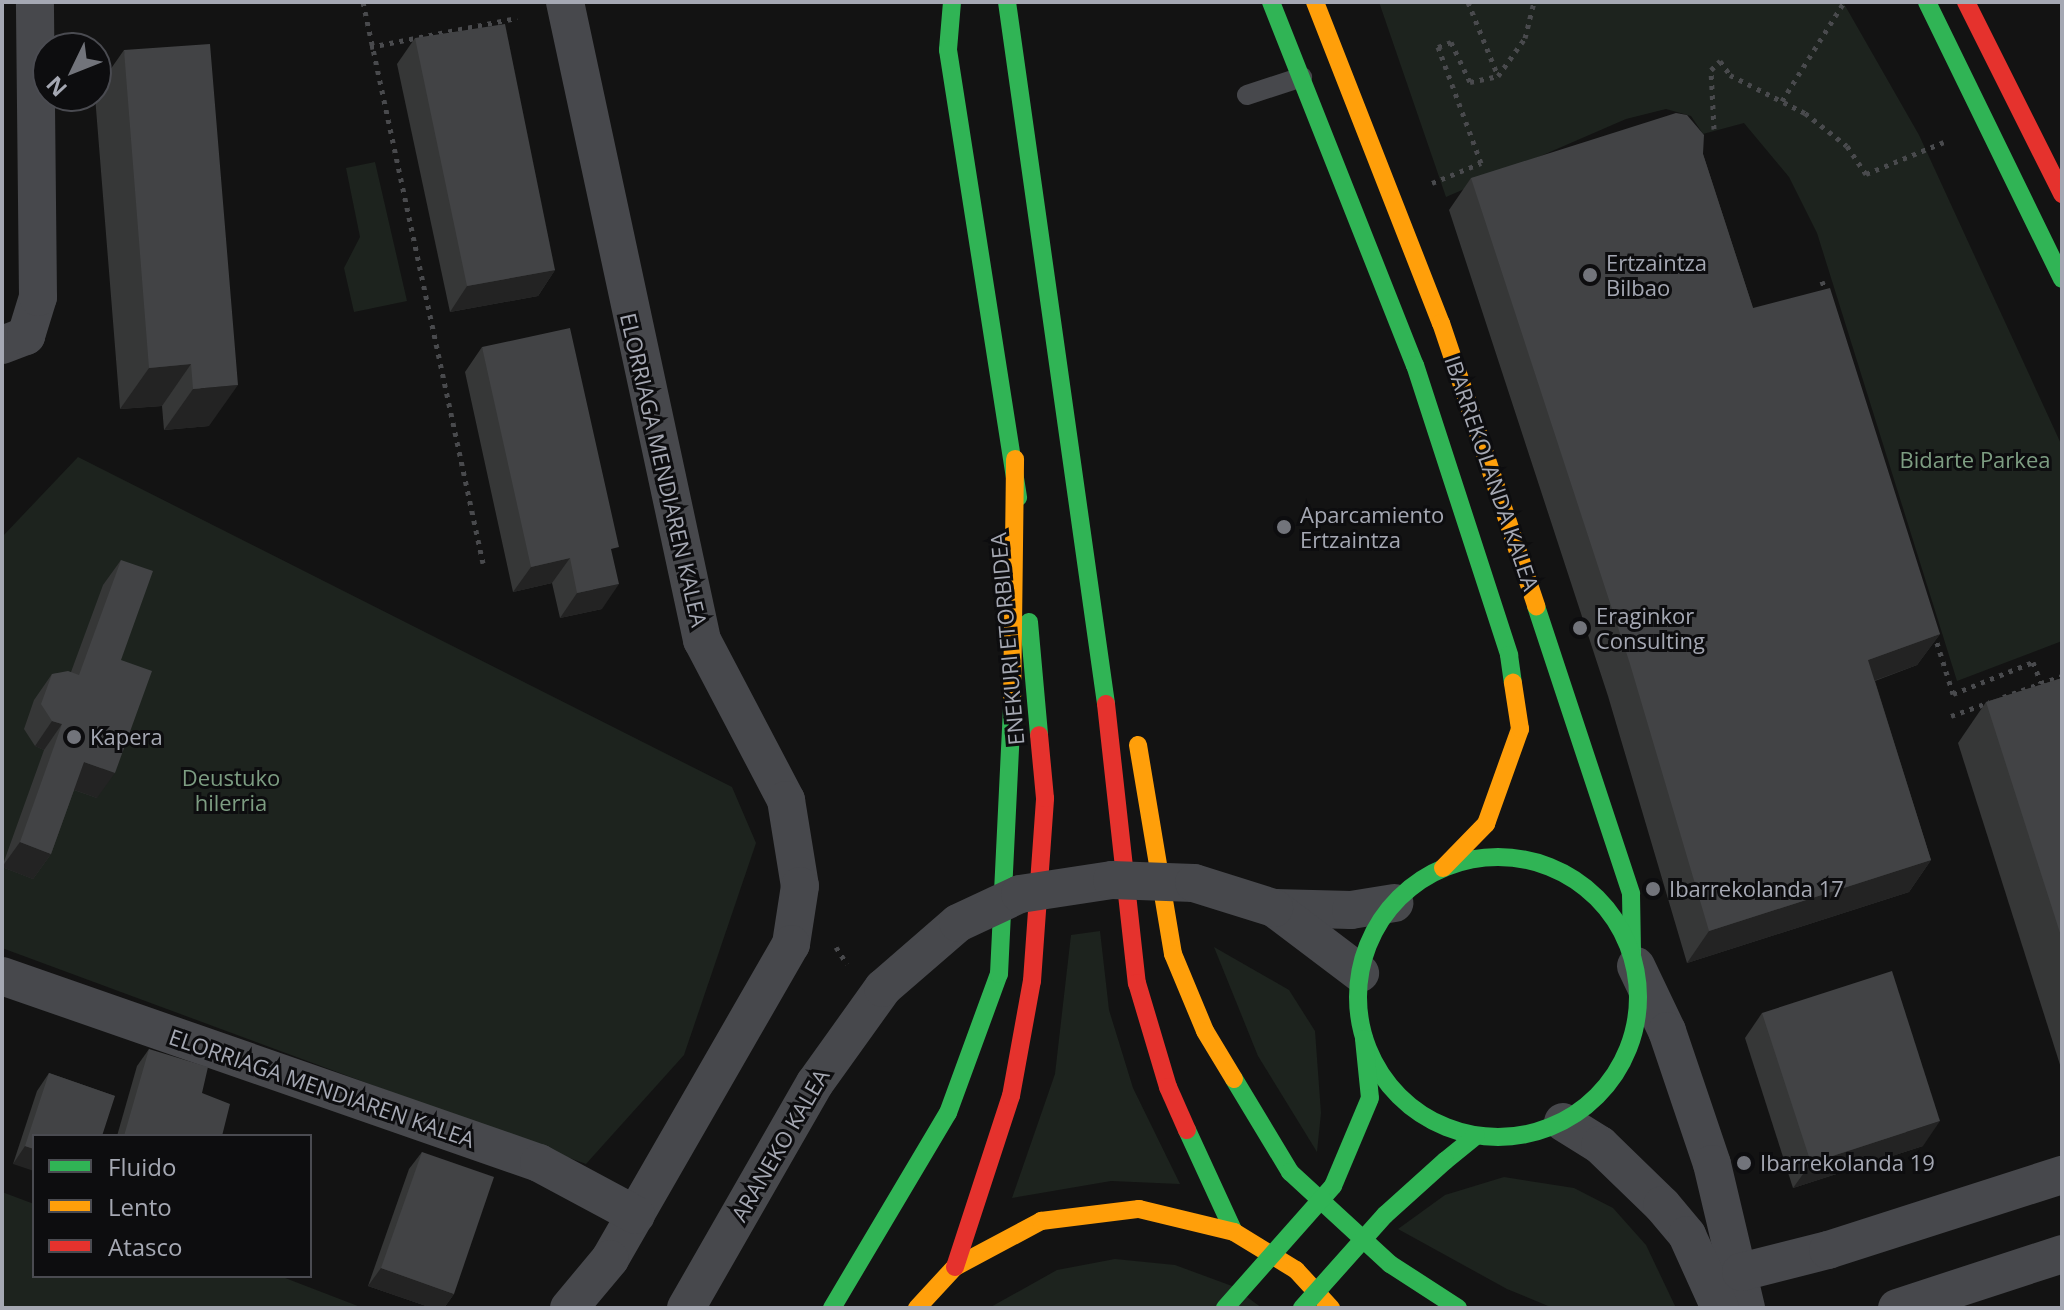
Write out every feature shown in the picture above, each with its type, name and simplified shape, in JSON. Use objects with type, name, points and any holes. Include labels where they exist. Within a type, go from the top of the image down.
[{"type":"main road","name":"ENEKURI ETORBIDEA","points":[[952,2],[948,50],[1015,459],[1045,798],[1032,981],[1011,1096],[955,1267]]},
{"type":"main road","points":[[1007,2],[1090,565],[1137,983],[1168,1087],[1234,1232]]},
{"type":"main road","name":"IBARREKOLANDA KALEA","points":[[1271,2],[1440,433],[1509,655],[1520,729],[1486,824],[1443,868]]},
{"type":"main road","name":"IBARREKOLANDA KALEA","points":[[1315,2],[1441,323],[1484,447],[1631,894],[1634,960]]},
{"type":"main road","points":[[1927,2],[2062,279]]},
{"type":"main road","points":[[1966,2],[2062,194]]},
{"type":"main road","points":[[832,1308],[948,1113],[999,974],[1011,781],[1015,459]]},
{"type":"main road","points":[[1090,565],[1123,680]]},
{"type":"main road","points":[[1135,723],[1173,954],[1205,1031],[1290,1172],[1390,1264],[1458,1308]]},
{"type":"main road","points":[[1225,1308],[1333,1186],[1370,1098],[1352,966],[1394,903],[1443,868],[1481,857],[1519,858],[1557,869],[1589,890],[1615,919],[1634,960],[1638,1012],[1626,1056],[1600,1094],[1563,1122],[1521,1136],[1476,1136],[1439,1124],[1407,1103],[1381,1074],[1364,1039]]},
{"type":"main road","points":[[1302,1308],[1385,1215],[1476,1136]]},
{"type":"main road","points":[[917,1308],[955,1267],[1041,1221],[1139,1209],[1234,1232],[1296,1270],[1331,1308]]},
{"type":"street","points":[[2,345],[26,336],[38,297],[35,2]]},
{"type":"street","name":"ELORRIAGA MENDIAREN KALEA","points":[[565,2],[699,627],[786,800],[800,886],[791,944],[610,1259],[569,1308]]},
{"type":"street","name":"ARANEKO KALEA","points":[[686,1308],[815,1083],[883,988],[958,923],[1020,894],[1112,880],[1194,883],[1274,908]]},
{"type":"street","points":[[1274,908],[1351,910],[1394,903]]},
{"type":"street","points":[[1274,908],[1352,966]]},
{"type":"street","name":"IBARREKOLANDA KALEA","points":[[1634,960],[1677,1060],[1743,1290]]},
{"type":"street","name":"ELORRIAGA MENDIAREN KALEA","points":[[2,976],[539,1163],[636,1215]]},
{"type":"street","points":[[1563,1122],[1622,1164],[1662,1205],[1687,1235],[1720,1308]]},
{"type":"street","points":[[1743,1290],[1828,1250],[2062,1175]]},
{"type":"street","points":[[1897,1308],[2062,1254]]},
{"type":"lane","points":[[1247,95],[1302,77]]},
{"type":"path","points":[[363,2],[370,47],[483,563]]},
{"type":"path","points":[[1468,2],[1498,76]]},
{"type":"path","points":[[1421,188],[1481,163],[1438,47],[1451,42],[1470,82],[1498,76],[1525,38],[1534,2]]},
{"type":"path","points":[[1782,101],[1844,2]]},
{"type":"path","points":[[370,47],[517,18]]},
{"type":"path","points":[[1714,129],[1711,70],[1720,61],[1730,75],[1782,101],[1847,146],[1866,174],[1944,142]]},
{"type":"path","points":[[1822,281],[1832,310]]},
{"type":"path","points":[[1930,621],[1953,694],[2033,662],[2041,683]]},
{"type":"path","points":[[1951,716],[2062,676]]},
{"type":"green space","name":"Bidarte Parkea","points":[[1379,2],[1843,2],[1919,135],[2062,446],[2062,641],[1957,681],[1817,233],[1789,177],[1744,123],[1703,134],[1691,116],[1666,109],[1626,119],[1446,197]]},
{"type":"green space","points":[[375,162],[407,301],[354,312],[344,268],[360,237],[346,168]]},
{"type":"green space","name":"Deustuko hilerria","points":[[78,457],[732,787],[756,843],[684,1055],[586,1164],[2,948],[2,537]]},
{"type":"green space","points":[[1100,931],[1109,1010],[1133,1088],[1180,1184],[1111,1181],[1012,1198],[1055,1074],[1071,935]]},
{"type":"green space","points":[[1214,947],[1289,990],[1315,1031],[1321,1113],[1317,1152],[1258,1056]]},
{"type":"green space","points":[[1504,1177],[1574,1188],[1613,1208],[1646,1245],[1676,1308],[1553,1308],[1507,1289],[1398,1229],[1445,1195]]},
{"type":"green space","points":[[2,1192],[32,1203],[32,1278],[285,1278],[363,1308],[2,1308]]},
{"type":"green space","points":[[1115,1259],[1175,1265],[1232,1286],[1262,1308],[989,1308],[1057,1270]]},
{"type":"building","points":[[505,24],[555,270],[467,286],[415,38]]},
{"type":"building","points":[[210,44],[238,385],[193,389],[191,364],[149,368],[124,50]]},
{"type":"building","points":[[1676,113],[1687,115],[1704,135],[1703,154],[1753,308],[1830,288],[1940,634],[1868,660],[1931,860],[1709,931],[1630,664],[1471,178]]},
{"type":"building","points":[[570,328],[619,547],[611,549],[619,584],[577,593],[570,558],[531,567],[482,347]]},
{"type":"building","name":"Kapera","points":[[121,560],[153,571],[121,660],[152,671],[115,773],[84,762],[51,854],[20,842],[62,724],[52,721],[41,704],[52,674],[68,671],[79,675]]},
{"type":"building","points":[[2062,678],[2062,939],[1986,702]]},
{"type":"building","points":[[1892,971],[1940,1121],[1811,1163],[1762,1013]]},
{"type":"building","points":[[149,1049],[208,1067],[202,1093],[230,1104],[222,1134],[125,1134]]},
{"type":"building","points":[[49,1073],[115,1096],[103,1134],[32,1134],[32,1148],[25,1146]]},
{"type":"building","points":[[422,1152],[494,1177],[454,1294],[381,1268]]},
{"type":"traffic: fast","points":[[952,2],[948,50],[1018,498]]},
{"type":"traffic: fast","points":[[1007,2],[1106,704]]},
{"type":"traffic: fast","points":[[1271,2],[1415,365],[1509,655],[1513,683]]},
{"type":"traffic: fast","points":[[1927,2],[2062,279]]},
{"type":"traffic: fast","points":[[1536,606],[1631,894],[1632,954]]},
{"type":"traffic: fast","points":[[1029,622],[1039,735]]},
{"type":"traffic: fast","points":[[832,1308],[948,1113],[999,974],[1012,709]]},
{"type":"traffic: fast","points":[[1498,857],[1539,863],[1576,881],[1597,898],[1614,919],[1632,956],[1638,997],[1632,1038],[1614,1075],[1597,1096],[1576,1113],[1539,1131],[1498,1137],[1457,1131],[1420,1113],[1399,1096],[1382,1075],[1364,1038],[1358,997],[1364,956],[1382,919],[1399,898],[1420,881],[1457,863],[1498,857]]},
{"type":"traffic: fast","points":[[1364,1039],[1370,1098]]},
{"type":"traffic: fast","points":[[1234,1079],[1290,1172],[1390,1264],[1458,1308]]},
{"type":"traffic: fast","points":[[1225,1308],[1333,1186],[1370,1098]]},
{"type":"traffic: fast","points":[[1187,1130],[1234,1232]]},
{"type":"traffic: fast","points":[[1445,1161],[1476,1136]]},
{"type":"traffic: fast","points":[[1302,1308],[1385,1215],[1445,1161]]},
{"type":"traffic: slow","points":[[1315,2],[1441,323],[1536,606]]},
{"type":"traffic: slow","points":[[1012,709],[1015,459]]},
{"type":"traffic: slow","points":[[1443,868],[1486,824],[1520,729],[1513,683]]},
{"type":"traffic: slow","points":[[1138,745],[1173,954],[1205,1031],[1234,1079]]},
{"type":"traffic: slow","points":[[917,1308],[955,1267],[1041,1221],[1139,1209],[1234,1232],[1296,1270],[1331,1308]]},
{"type":"traffic: jam","points":[[1966,2],[2062,194]]},
{"type":"traffic: jam","points":[[1106,704],[1137,983],[1168,1087],[1187,1130]]},
{"type":"traffic: jam","points":[[955,1267],[1011,1096],[1032,981],[1045,798],[1039,735]]},
{"type":"place","name":"Ertzaintza Bilbao","points":[[1590,275]]},
{"type":"place","name":"Aparcamiento Ertzaintza","points":[[1284,527]]},
{"type":"place","name":"Eraginkor Consulting","points":[[1580,628]]},
{"type":"place","name":"Kapera","points":[[74,737]]},
{"type":"place","name":"Ibarrekolanda 17","points":[[1653,889]]},
{"type":"place","name":"Ibarrekolanda 19","points":[[1744,1163]]}]
